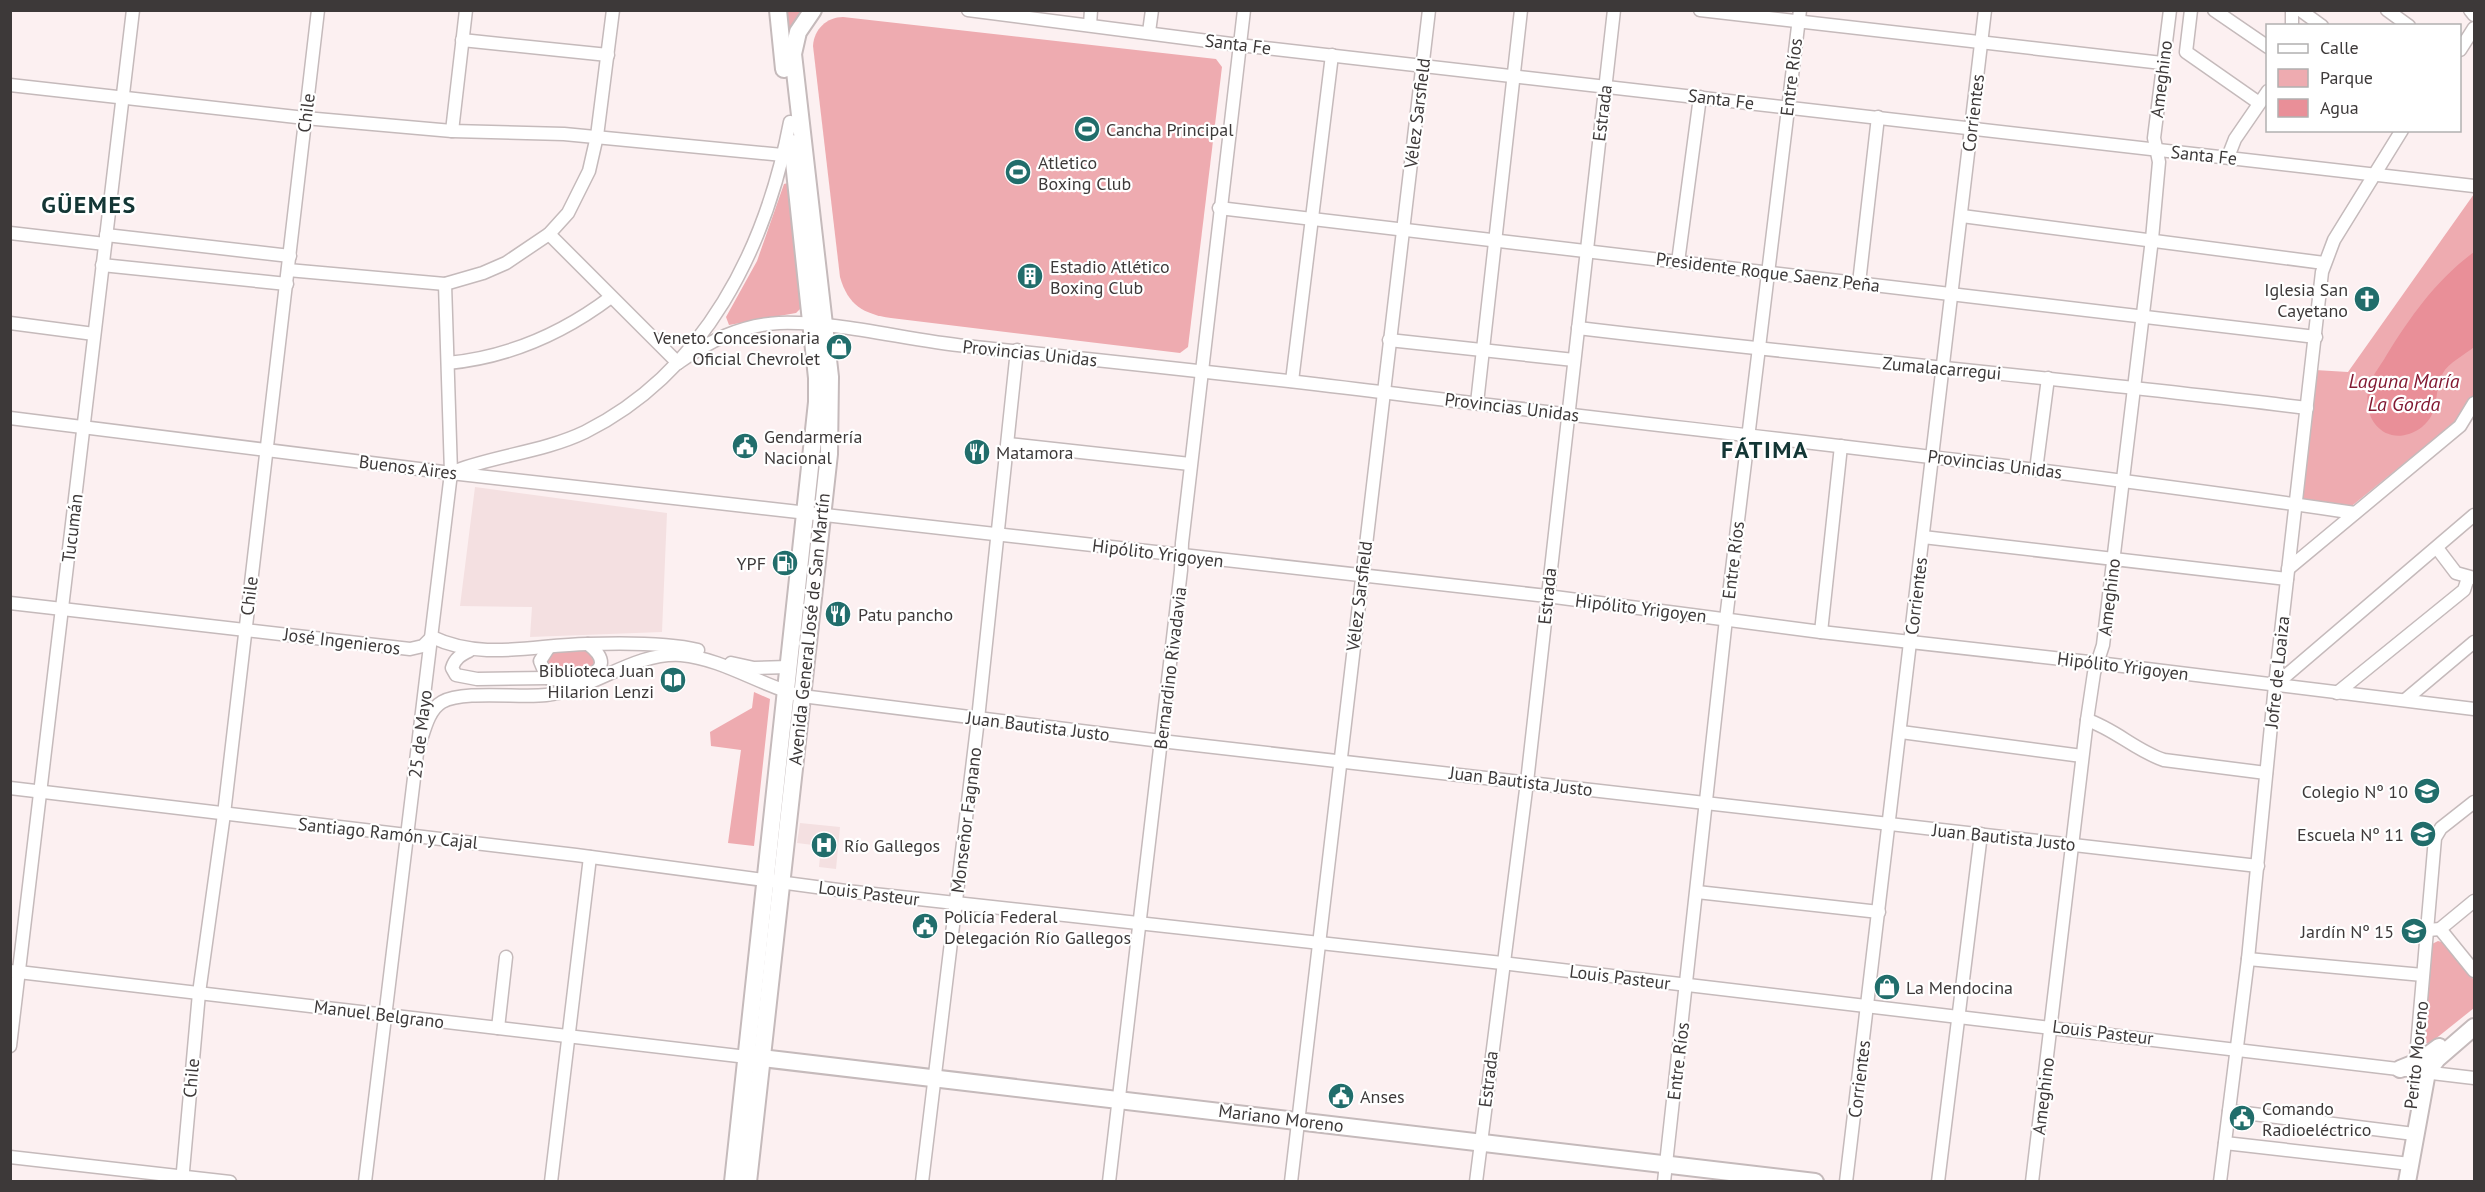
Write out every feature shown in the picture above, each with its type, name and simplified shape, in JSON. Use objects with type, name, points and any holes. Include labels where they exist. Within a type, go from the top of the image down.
[{"type":"main road","name":"Avenida General José de San Martín","points":[[733,1182],[754,1057],[773,881],[788,667],[815,512],[830,401],[788,156],[790,122],[778,10]]},
{"type":"main road","name":"Avenida General José de San Martín","points":[[813,10],[798,32],[793,54],[818,326]]},
{"type":"main road","name":"Avenida General José de San Martín","points":[[773,881],[802,696],[815,512]]},
{"type":"main road","points":[[2414,1069],[2475,1018]]},
{"type":"main road","points":[[2414,1069],[2438,1059],[2475,1027]]},
{"type":"main road","name":"Avenida General José de San Martín","points":[[748,1182],[754,1057]]},
{"type":"main road","name":"Mariano Moreno","points":[[754,1057],[1815,1182]]},
{"type":"main road","name":"Perito Moreno","points":[[2407,1182],[2415,1134],[2414,1069]]},
{"type":"street","name":"Tucumán","points":[[10,1046],[15,972],[63,608],[132,10]]},
{"type":"street","name":"Chile","points":[[182,1179],[199,993],[224,814],[318,10]]},
{"type":"street","points":[[452,131],[466,10]]},
{"type":"street","points":[[288,270],[445,284],[498,266],[549,234],[568,213],[580,195],[589,171],[597,136],[613,10]]},
{"type":"street","name":"Santa Fe","points":[[968,10],[1332,56],[1700,96],[2475,186]]},
{"type":"street","points":[[1090,25],[1092,10]]},
{"type":"street","points":[[1149,32],[1152,10]]},
{"type":"street","name":"Bernardino Rivadavia","points":[[1109,1182],[1182,557],[1200,371],[1244,10]]},
{"type":"street","name":"Vélez Sarsfield","points":[[1291,1182],[1429,10]]},
{"type":"street","points":[[1477,403],[1521,10]]},
{"type":"street","name":"Estrada","points":[[1476,1182],[1502,963],[1527,782],[1614,10]]},
{"type":"street","points":[[1700,10],[1799,17],[1981,43],[2162,63]]},
{"type":"street","name":"Corrientes","points":[[1846,1182],[1985,10]]},
{"type":"street","name":"Ameghino","points":[[2032,1182],[2086,720],[2103,645],[2143,316],[2159,162],[2154,138],[2170,10]]},
{"type":"street","points":[[2191,10],[2186,52],[2259,103]]},
{"type":"street","points":[[2214,10],[2266,46]]},
{"type":"street","points":[[2300,10],[2319,24]]},
{"type":"street","points":[[2387,10],[2406,24]]},
{"type":"street","points":[[2470,10],[2475,15]]},
{"type":"street","name":"Entre Ríos","points":[[1664,1182],[1726,619],[1799,17]]},
{"type":"street","points":[[2461,49],[2475,28]]},
{"type":"street","points":[[462,40],[608,55]]},
{"type":"street","points":[[1292,381],[1332,56]]},
{"type":"street","points":[[10,86],[305,118],[452,131],[597,136],[788,156],[736,282],[722,307],[678,363],[635,400],[584,432],[540,449],[480,462],[451,473]]},
{"type":"street","points":[[2228,157],[2235,138],[2266,94]]},
{"type":"street","points":[[1678,262],[1700,96]]},
{"type":"street","points":[[1859,283],[1878,117]]},
{"type":"street","name":"Jofre de Loaiza","points":[[2220,1182],[2248,959],[2275,685],[2324,263],[2334,240],[2396,133]]},
{"type":"street","name":"Presidente Roque Saenz Peña","points":[[1219,208],[2316,337]]},
{"type":"street","points":[[1962,216],[2324,263]]},
{"type":"street","points":[[10,233],[290,256]]},
{"type":"street","points":[[549,234],[678,363]]},
{"type":"street","points":[[102,265],[287,284]]},
{"type":"street","name":"25 de Mayo","points":[[365,1182],[451,473],[445,284]]},
{"type":"street","points":[[448,363],[488,358],[520,349],[557,333],[611,297]]},
{"type":"street","points":[[722,307],[721,322],[734,331]]},
{"type":"street","points":[[10,323],[94,334]]},
{"type":"street","name":"Provincias Unidas","points":[[678,363],[702,346],[734,331],[772,323],[818,326],[1017,351],[1748,434],[2123,480],[2355,513]]},
{"type":"street","name":"Zumalacarregui","points":[[1578,328],[1943,369],[2134,386],[2307,408]]},
{"type":"street","points":[[1389,340],[1574,360]]},
{"type":"street","name":"Monseñor Fagnano","points":[[922,1182],[978,719],[1017,351]]},
{"type":"street","points":[[2036,470],[2048,378]]},
{"type":"street","points":[[1923,537],[2288,574],[2355,513],[2460,426],[2475,403]]},
{"type":"street","name":"Buenos Aires","points":[[10,418],[451,473],[815,512]]},
{"type":"street","points":[[1008,444],[1190,464]]},
{"type":"street","points":[[1821,632],[1841,446]]},
{"type":"street","name":"Hipólito Yrigoyen","points":[[815,512],[1182,557],[1547,596],[1821,632],[2472,707]]},
{"type":"street","points":[[2275,685],[2475,515]]},
{"type":"street","points":[[2337,693],[2463,590],[2471,578],[2456,573],[2436,548]]},
{"type":"street","name":"José Ingenieros","points":[[10,603],[410,649],[423,646],[432,637]]},
{"type":"street","points":[[432,637],[469,651],[588,644],[626,646],[649,652],[697,650],[740,666],[788,667]]},
{"type":"street","points":[[2405,700],[2475,642]]},
{"type":"street","points":[[588,644],[600,659],[592,680]]},
{"type":"street","points":[[626,646],[629,666]]},
{"type":"street","points":[[547,678],[540,661],[549,647]]},
{"type":"street","points":[[469,651],[457,657],[453,662],[452,668],[456,675],[477,680],[547,678],[568,681],[592,680]]},
{"type":"street","points":[[668,651],[713,662],[785,692]]},
{"type":"street","points":[[419,746],[431,713],[446,700],[547,695],[629,666],[649,652]]},
{"type":"street","name":"Juan Bautista Justo","points":[[785,692],[978,719],[1161,741],[1706,801],[2258,866]]},
{"type":"street","points":[[2086,720],[2108,728],[2152,756],[2164,760],[2266,773]]},
{"type":"street","points":[[1901,732],[2082,756]]},
{"type":"street","name":"Santiago Ramón y Cajal","points":[[10,788],[590,856],[773,881]]},
{"type":"street","name":"Perito Moreno","points":[[2414,1069],[2423,975],[2434,930],[2435,838],[2441,828],[2475,802]]},
{"type":"street","points":[[1938,1182],[1981,834]]},
{"type":"street","points":[[551,1182],[590,856]]},
{"type":"street","name":"Louis Pasteur","points":[[773,881],[2052,1026],[2475,1078]]},
{"type":"street","points":[[1697,892],[1879,912]]},
{"type":"street","points":[[2475,901],[2434,930],[2475,970]]},
{"type":"street","points":[[498,1028],[506,957]]},
{"type":"street","points":[[2248,959],[2423,975]]},
{"type":"street","name":"Manuel Belgrano","points":[[15,972],[754,1057]]},
{"type":"street","points":[[2229,1111],[2415,1134]]},
{"type":"street","points":[[2225,1143],[2410,1164]]},
{"type":"street","points":[[10,1156],[182,1179],[230,1182]]},
{"type":"shaded area","points":[[475,487],[667,513],[662,632],[530,637],[532,607],[460,606]]},
{"type":"shaded area","name":"Río Gallegos","points":[[800,823],[840,827],[836,869],[819,867],[821,846],[797,843]]},
{"type":"green space","points":[[785,11],[807,11],[794,31],[788,33]]},
{"type":"green space","name":"Atletico Boxing Club","points":[[843,17],[1216,59],[1222,67],[1188,347],[1180,353],[891,318],[865,311],[852,301],[840,277],[813,46],[816,34],[822,25],[832,19]]},
{"type":"green space","points":[[788,183],[801,308],[796,313],[729,325],[726,317],[757,261],[784,184]]},
{"type":"green space","points":[[2474,194],[2473,398],[2460,418],[2348,509],[2300,500],[2315,370],[2348,372]]},
{"type":"green space","points":[[587,649],[594,657],[595,664],[588,674],[550,676],[545,658],[552,651]]},
{"type":"green space","points":[[754,692],[770,699],[754,846],[728,843],[741,750],[711,746],[710,732],[752,708]]},
{"type":"green space","points":[[2438,941],[2445,943],[2474,980],[2474,1008],[2429,1044],[2424,1042],[2432,944]]},
{"type":"water","name":"Laguna María La Gorda","points":[[2474,252],[2474,347],[2445,369],[2438,387],[2432,415],[2422,427],[2410,434],[2398,436],[2387,434],[2372,420],[2368,409],[2367,397],[2373,377],[2405,327],[2436,286]]},
{"type":"place","name":"Cancha Principal","points":[[1087,129]]},
{"type":"place","name":"Atletico Boxing Club","points":[[1018,172]]},
{"type":"place","name":"Estadio Atlético Boxing Club","points":[[1030,276]]},
{"type":"place","name":"Iglesia San Cayetano","points":[[2367,299]]},
{"type":"place","name":"Veneto. Concesionaria Oficial Chevrolet","points":[[839,347]]},
{"type":"place","name":"Gendarmería Nacional","points":[[745,446]]},
{"type":"place","name":"Matamora","points":[[977,452]]},
{"type":"place","name":"YPF","points":[[785,563]]},
{"type":"place","name":"Patu pancho","points":[[838,614]]},
{"type":"place","name":"Biblioteca Juan Hilarion Lenzi","points":[[673,680]]},
{"type":"place","name":"Colegio Nº 10","points":[[2427,791]]},
{"type":"place","name":"Escuela Nº 11","points":[[2423,834]]},
{"type":"place","name":"Río Gallegos","points":[[824,845]]},
{"type":"place","name":"Policía Federal Delegación Río Gallegos","points":[[925,926]]},
{"type":"place","name":"Jardín Nº 15","points":[[2414,931]]},
{"type":"place","name":"La Mendocina","points":[[1887,987]]},
{"type":"place","name":"Anses","points":[[1341,1096]]},
{"type":"place","name":"Comando Radioeléctrico","points":[[2242,1118]]},
{"type":"district","name":"GÜEMES","points":[[89,204]]},
{"type":"district","name":"FÁTIMA","points":[[1765,449]]}]
